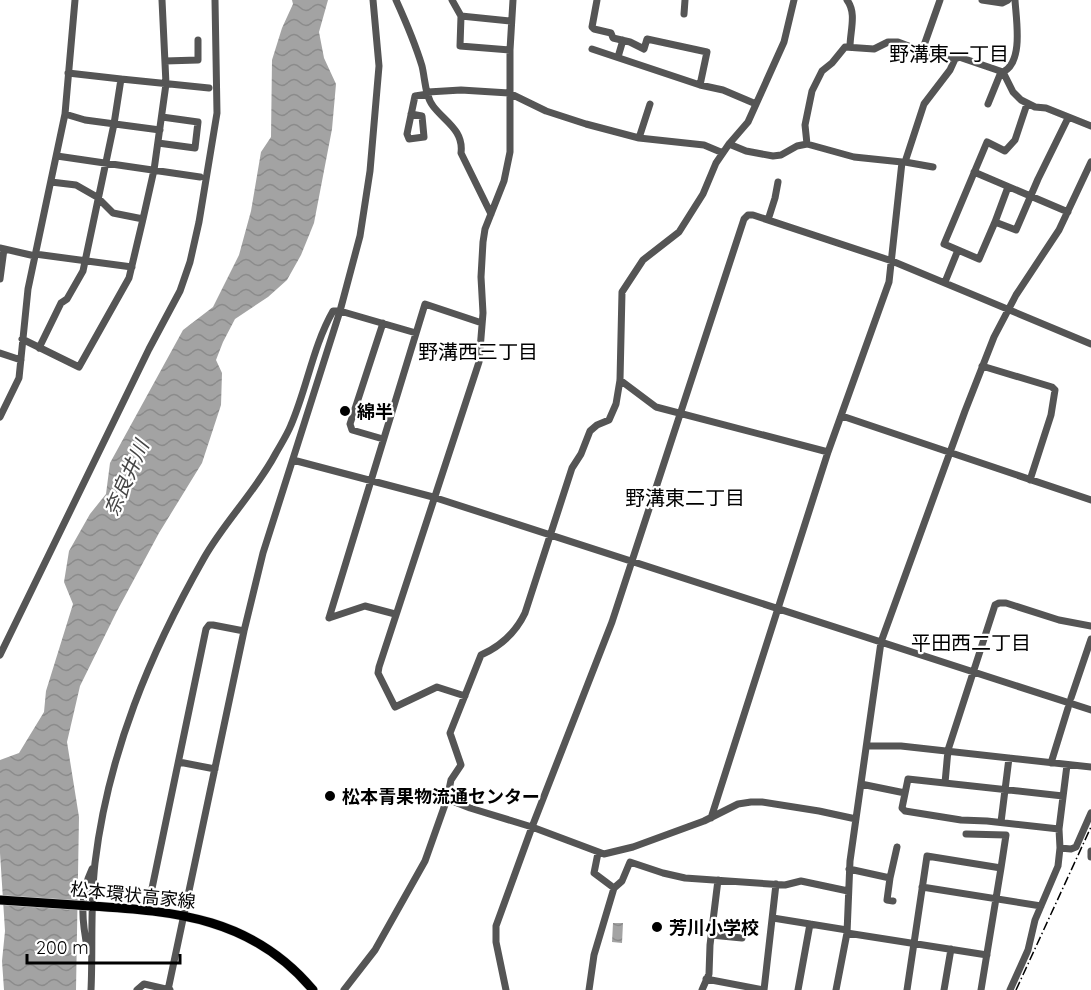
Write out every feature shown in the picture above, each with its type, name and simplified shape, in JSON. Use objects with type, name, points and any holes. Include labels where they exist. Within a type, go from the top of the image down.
[{"type":"main road","name":"松本環状高家線","points":[[0,900],[184,914],[227,928],[261,946],[288,964],[313,990]]},
{"type":"street","points":[[1,411],[17,384],[28,289],[65,114],[75,0]]},
{"type":"street","points":[[22,339],[79,368],[129,278],[154,170],[166,84],[162,0]]},
{"type":"street","points":[[0,655],[185,279],[199,222],[215,134],[217,91],[215,0]]},
{"type":"street","points":[[137,990],[144,984],[169,990],[244,631],[263,553],[340,310],[360,236],[370,171],[379,66],[374,0]]},
{"type":"street","points":[[396,0],[412,34],[433,106],[448,120],[458,137],[462,145],[460,153],[491,214]]},
{"type":"street","points":[[452,0],[461,16],[460,46],[510,50]]},
{"type":"street","points":[[465,696],[437,687],[395,707],[378,673],[394,615],[479,362],[483,242],[485,229],[508,167],[513,0]]},
{"type":"street","points":[[597,0],[592,27],[611,33],[613,38],[644,49],[647,39],[707,52],[700,85]]},
{"type":"street","points":[[684,14],[685,0]]},
{"type":"street","points":[[344,990],[375,950],[425,861],[452,780],[461,765],[450,733],[481,655],[497,648],[519,625],[551,536],[572,468],[581,454],[590,431],[609,420],[613,412],[620,380],[622,292],[643,260],[679,232],[703,194],[716,163],[748,122],[766,79],[775,67],[784,42],[794,0]]},
{"type":"street","points":[[847,0],[853,12],[850,47]]},
{"type":"street","points":[[922,51],[940,0]]},
{"type":"street","points":[[982,0],[1002,3],[1008,0]]},
{"type":"street","points":[[807,144],[805,125],[812,91],[822,71],[845,47],[874,49],[888,42],[898,42],[922,51],[955,59],[959,57],[1002,72],[1009,69],[1014,61],[1017,36],[1015,0]]},
{"type":"street","points":[[461,16],[511,21]]},
{"type":"street","points":[[165,61],[198,60],[198,40]]},
{"type":"street","points":[[618,57],[623,40]]},
{"type":"street","points":[[592,49],[700,85],[723,90],[756,104]]},
{"type":"street","points":[[711,818],[828,452],[890,282],[897,193],[903,162],[924,104],[950,70],[955,59]]},
{"type":"street","points":[[988,104],[1002,72]]},
{"type":"street","points":[[1002,72],[1012,92],[1028,104],[1046,108],[1091,126]]},
{"type":"street","points":[[68,73],[209,88]]},
{"type":"street","points":[[39,348],[61,303],[67,298],[83,271],[114,124],[120,79]]},
{"type":"street","points":[[411,114],[415,96],[428,93],[460,90],[509,93],[563,117],[639,138],[704,145],[723,153]]},
{"type":"street","points":[[639,138],[650,104]]},
{"type":"street","points":[[1008,187],[979,259],[944,244],[987,142],[1005,151],[1015,140],[1028,104]]},
{"type":"street","points":[[65,114],[85,120],[160,130]]},
{"type":"street","points":[[158,143],[195,148],[198,122],[162,117]]},
{"type":"street","points":[[995,222],[1016,230],[1068,118]]},
{"type":"street","points":[[729,144],[746,151],[773,156],[807,144],[854,157],[933,167]]},
{"type":"street","points":[[57,156],[200,177]]},
{"type":"street","points":[[836,990],[847,931],[849,869],[881,642],[982,366],[1007,310],[1068,213],[1091,162]]},
{"type":"street","points":[[974,172],[1068,213]]},
{"type":"street","points":[[51,182],[76,185],[98,197],[112,213],[143,219]]},
{"type":"street","points":[[768,220],[778,182]]},
{"type":"street","points":[[506,990],[496,942],[496,926],[612,622],[744,219],[748,215],[753,215],[892,261],[1091,344]]},
{"type":"street","points":[[0,279],[2,249],[132,267]]},
{"type":"street","points":[[945,282],[958,250]]},
{"type":"street","points":[[394,615],[365,606],[329,618],[424,304],[482,322]]},
{"type":"street","points":[[91,990],[91,906],[95,861],[106,799],[122,738],[165,632],[206,555],[278,450],[291,426],[333,311],[340,310],[416,333]]},
{"type":"street","points":[[383,323],[350,424],[352,430],[383,439]]},
{"type":"street","points":[[0,353],[21,360]]},
{"type":"street","points":[[982,366],[1052,387],[1054,390],[1051,415],[1030,480]]},
{"type":"street","points":[[620,380],[656,406],[828,452]]},
{"type":"street","points":[[842,416],[1091,500]]},
{"type":"street","points":[[292,460],[433,497],[1091,710]]},
{"type":"street","points":[[945,783],[948,750],[996,605],[1006,603],[1059,620],[1091,626]]},
{"type":"street","points":[[150,898],[207,629],[209,625],[213,625],[244,631]]},
{"type":"street","points":[[1071,698],[1091,639]]},
{"type":"street","points":[[1051,763],[1068,708]]},
{"type":"street","points":[[867,746],[948,750],[1091,767]]},
{"type":"street","points":[[1001,822],[1008,758]]},
{"type":"street","points":[[179,762],[215,769]]},
{"type":"street","points":[[1010,990],[1028,950],[1035,920],[1055,875],[1060,848],[1059,829],[1067,765]]},
{"type":"street","points":[[1059,829],[961,820],[905,811],[902,808],[908,779],[1063,796]]},
{"type":"street","points":[[861,784],[905,793]]},
{"type":"street","points":[[447,799],[532,827],[598,853],[611,853],[633,847],[711,818],[738,804],[762,802],[856,819]]},
{"type":"street","points":[[1060,848],[1076,847],[1091,813]]},
{"type":"street","points":[[966,834],[1006,835],[981,990]]},
{"type":"street","points":[[893,901],[887,900],[897,847]]},
{"type":"street","points":[[1091,851],[1091,857]]},
{"type":"street","points":[[598,853],[594,873],[614,888]]},
{"type":"street","points":[[907,990],[927,856],[1001,868]]},
{"type":"street","points":[[91,956],[88,953],[82,911],[84,891],[95,861]]},
{"type":"street","points":[[589,990],[594,955],[614,888],[622,881],[630,862],[663,873],[776,884],[801,881],[848,891]]},
{"type":"street","points":[[849,869],[891,878]]},
{"type":"street","points":[[702,990],[709,974],[718,880]]},
{"type":"street","points":[[706,979],[764,990],[776,884]]},
{"type":"street","points":[[922,887],[1041,906]]},
{"type":"street","points":[[773,918],[987,955]]},
{"type":"street","points":[[798,990],[810,924]]},
{"type":"street","points":[[711,935],[742,938]]},
{"type":"street","points":[[944,990],[951,950]]},
{"type":"water","name":"奈良井川","points":[[292,0],[328,0],[319,32],[324,58],[336,84],[332,129],[314,223],[301,255],[287,280],[268,297],[235,319],[223,342],[216,360],[222,373],[221,405],[202,463],[159,533],[80,686],[67,742],[79,817],[76,990],[4,990],[2,961],[5,931],[0,853],[0,760],[19,753],[44,712],[46,691],[73,604],[64,582],[69,551],[90,514],[106,494],[110,463],[183,330],[213,307],[239,255],[251,211],[261,152],[271,137],[272,60],[282,28],[293,4]]},
{"type":"water","points":[[613,923],[623,923],[622,943],[612,942]]},
{"type":"railway","points":[[1016,990],[1091,827]]},
{"type":"place","name":"綿半","points":[[345,411]]},
{"type":"place","name":"松本青果物流通センター","points":[[330,796]]},
{"type":"place","name":"芳川小学校","points":[[657,927]]},
{"type":"district","name":"野溝東一丁目","points":[[949,53]]},
{"type":"district","name":"野溝西三丁目","points":[[478,351]]},
{"type":"district","name":"野溝東二丁目","points":[[685,497]]},
{"type":"district","name":"平田西二丁目","points":[[971,642]]}]
